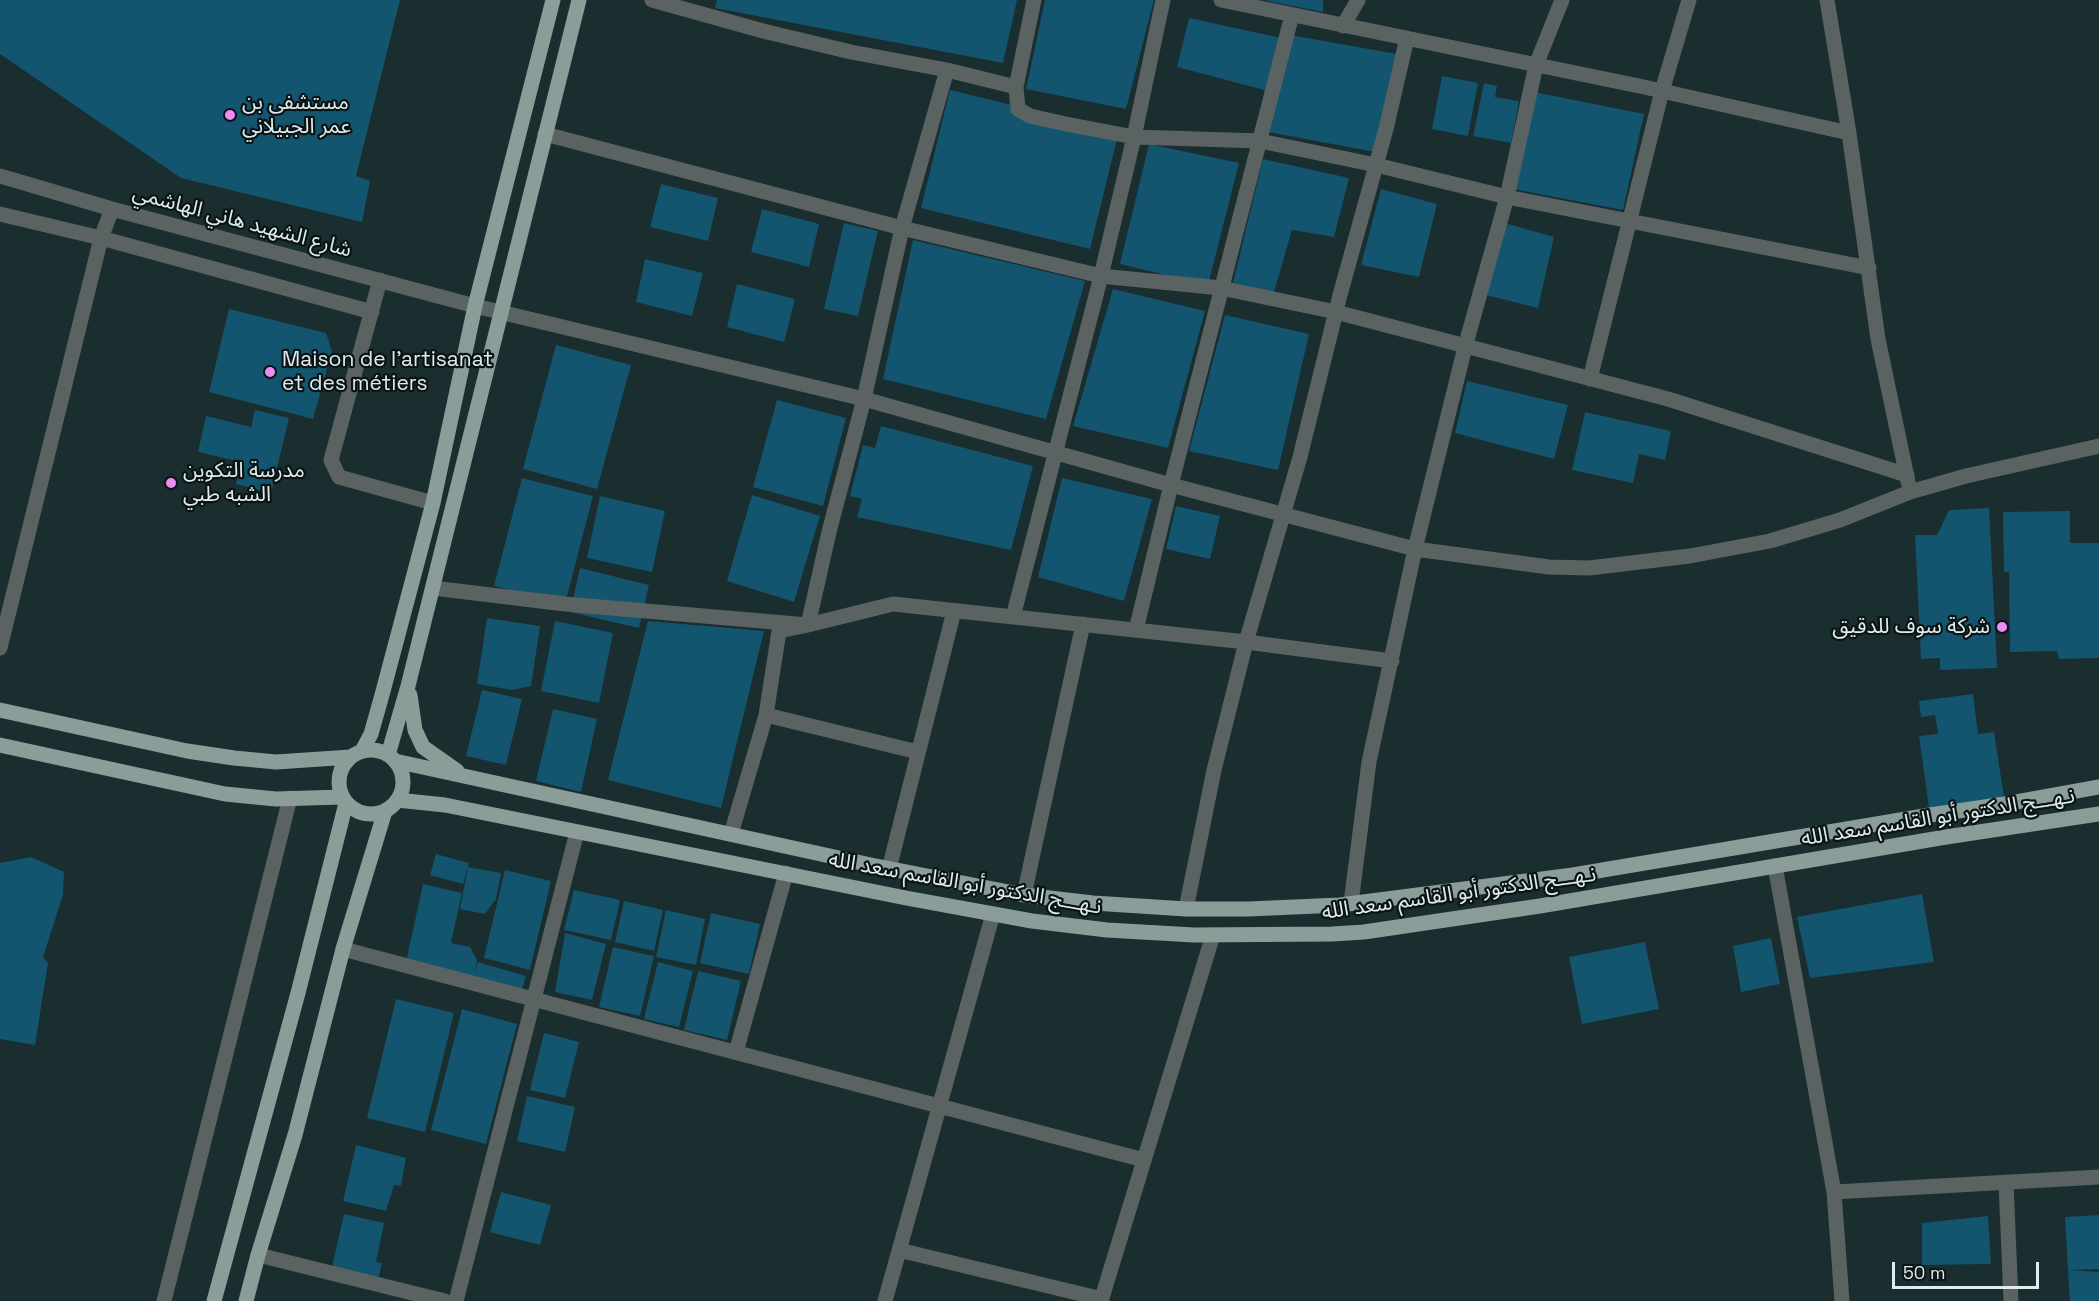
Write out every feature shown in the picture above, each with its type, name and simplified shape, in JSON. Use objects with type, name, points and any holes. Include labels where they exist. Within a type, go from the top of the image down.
[{"type":"main road","points":[[214,1301],[295,1004],[344,800],[339,779],[340,771],[371,734],[382,696],[433,503],[475,306],[553,0]]},
{"type":"main road","points":[[391,758],[579,0]]},
{"type":"main road","points":[[493,232],[521,238]]},
{"type":"main road","points":[[408,686],[415,730],[423,747],[465,776]]},
{"type":"main road","points":[[0,710],[187,751],[234,758],[276,762],[375,750],[391,758],[400,770],[403,780],[402,791],[397,800],[385,811],[343,949],[295,1135],[246,1301]]},
{"type":"main road","points":[[0,744],[225,794],[344,800],[352,808],[369,814],[385,811]]},
{"type":"main road","name":"نـهـــج الدكتور أبو القاسم سعد الله","points":[[391,758],[889,869],[1024,896],[1186,909],[1248,909],[1351,903],[1623,867],[2099,787]]},
{"type":"main road","name":"نـهـــج الدكتور أبو القاسم سعد الله","points":[[397,800],[446,806],[993,914],[1107,930],[1213,935],[1364,932],[2099,814]]},
{"type":"main road","points":[[1623,867],[1627,891]]},
{"type":"street","points":[[652,0],[851,52],[947,70],[1016,87]]},
{"type":"street","points":[[1034,0],[1016,87],[1018,109],[1030,116],[1134,137],[1260,141],[1376,165],[1507,197],[1869,268]]},
{"type":"street","points":[[1013,617],[1101,276],[1163,0]]},
{"type":"street","points":[[1221,0],[1662,91],[1850,133]]},
{"type":"street","points":[[1343,26],[1358,0]]},
{"type":"street","points":[[1351,903],[1370,762],[1416,549],[1465,347],[1507,197],[1536,65],[1562,0]]},
{"type":"street","points":[[1590,380],[1628,221],[1662,91],[1689,0]]},
{"type":"street","points":[[1827,0],[1850,133],[1878,339],[1910,492]]},
{"type":"street","points":[[1136,630],[1292,15]]},
{"type":"street","points":[[1186,909],[1214,770],[1246,642],[1300,457],[1407,38]]},
{"type":"street","points":[[808,624],[829,532],[864,399],[902,228],[947,70]]},
{"type":"street","points":[[545,134],[902,228],[1101,276],[1221,288],[1336,312],[1668,399],[1906,476]]},
{"type":"street","name":"شارع الشهيد هاني الهاشمي","points":[[0,176],[112,209],[475,306],[864,399],[1171,485],[1416,549],[1549,567],[1589,568],[1630,564],[1690,556],[1770,541],[1840,519],[1910,492],[1966,476],[2099,446]]},
{"type":"street","points":[[0,648],[101,238],[112,209]]},
{"type":"street","points":[[0,214],[101,238],[372,312]]},
{"type":"street","points":[[380,280],[331,460],[339,477],[433,503]]},
{"type":"street","points":[[433,588],[565,604],[808,624]]},
{"type":"street","points":[[731,834],[766,714],[779,631],[894,604],[1246,642],[1392,661]]},
{"type":"street","points":[[889,869],[954,610]]},
{"type":"street","points":[[1024,896],[1083,624]]},
{"type":"street","points":[[766,714],[918,752]]},
{"type":"street","points":[[164,1301],[290,798]]},
{"type":"street","points":[[456,1301],[577,832]]},
{"type":"street","points":[[1775,866],[1834,1192],[1842,1301]]},
{"type":"street","points":[[736,1052],[786,873]]},
{"type":"street","points":[[885,1301],[993,914]]},
{"type":"street","points":[[899,1250],[1102,1300],[1213,935]]},
{"type":"street","points":[[343,949],[1144,1160]]},
{"type":"street","points":[[1834,1192],[2099,1177]]},
{"type":"street","points":[[2006,1183],[2011,1301]]},
{"type":"street","points":[[258,1255],[445,1301]]},
{"type":"building","name":"مستشفى بن عمر الجبيلاني","points":[[0,0],[400,0],[356,176],[370,181],[362,222],[181,178],[0,54]]},
{"type":"building","points":[[717,0],[1017,0],[1003,63],[715,8]]},
{"type":"building","points":[[1045,0],[1154,0],[1126,109],[1026,89]]},
{"type":"building","points":[[1323,0],[1323,12],[1268,1]]},
{"type":"building","points":[[1189,18],[1281,38],[1268,91],[1177,67]]},
{"type":"building","points":[[1290,35],[1397,54],[1375,152],[1268,132]]},
{"type":"building","points":[[1442,76],[1478,83],[1468,136],[1432,129]]},
{"type":"building","points":[[1484,83],[1497,86],[1495,97],[1519,101],[1511,143],[1473,136]]},
{"type":"building","points":[[950,90],[1119,131],[1090,249],[921,208]]},
{"type":"building","points":[[1534,92],[1644,114],[1623,210],[1513,189]]},
{"type":"building","points":[[1149,144],[1239,163],[1208,285],[1120,264]]},
{"type":"building","points":[[1263,159],[1349,178],[1334,237],[1292,230],[1274,292],[1233,283]]},
{"type":"building","points":[[661,184],[718,198],[708,241],[650,227]]},
{"type":"building","points":[[1381,189],[1437,204],[1419,277],[1361,265]]},
{"type":"building","points":[[762,209],[819,224],[809,267],[751,252]]},
{"type":"building","points":[[1501,222],[1554,237],[1538,308],[1482,294]]},
{"type":"building","points":[[844,223],[878,231],[858,316],[824,309]]},
{"type":"building","points":[[913,240],[1085,281],[1046,419],[883,379]]},
{"type":"building","points":[[645,259],[703,273],[692,316],[636,302]]},
{"type":"building","points":[[737,284],[795,299],[784,342],[727,327]]},
{"type":"building","points":[[1113,289],[1205,311],[1168,448],[1073,426]]},
{"type":"building","name":"Maison de l'artisanat et des métiers","points":[[229,309],[326,333],[332,351],[313,419],[209,392]]},
{"type":"building","points":[[1225,315],[1309,334],[1278,470],[1189,451]]},
{"type":"building","points":[[556,345],[631,365],[597,489],[523,469]]},
{"type":"building","points":[[1467,381],[1568,405],[1554,459],[1455,433]]},
{"type":"building","points":[[777,400],[846,418],[823,506],[753,487]]},
{"type":"building","points":[[255,410],[289,418],[271,493],[236,484],[241,462],[198,452],[206,416],[251,427]]},
{"type":"building","points":[[1585,412],[1671,431],[1665,460],[1639,454],[1633,483],[1572,470]]},
{"type":"building","points":[[881,426],[1033,466],[1011,550],[857,517],[862,499],[850,496],[863,445],[875,448]]},
{"type":"building","points":[[522,478],[593,496],[565,604],[494,586]]},
{"type":"building","points":[[1062,478],[1152,499],[1124,601],[1038,577]]},
{"type":"building","points":[[752,495],[820,516],[794,602],[727,581]]},
{"type":"building","points":[[600,496],[665,511],[652,572],[587,558]]},
{"type":"building","points":[[1176,506],[1220,516],[1210,559],[1166,549]]},
{"type":"building","points":[[1989,508],[1997,668],[1940,670],[1940,658],[1921,659],[1915,535],[1937,535],[1949,510]]},
{"type":"building","points":[[2070,511],[2070,543],[2099,543],[2099,658],[2059,659],[2057,651],[2010,652],[2009,572],[2004,572],[2003,512]]},
{"type":"building","points":[[580,568],[649,585],[639,628],[570,612]]},
{"type":"building","points":[[487,618],[540,626],[531,686],[512,690],[477,684]]},
{"type":"building","points":[[555,621],[613,633],[599,703],[541,691]]},
{"type":"building","points":[[648,621],[764,631],[721,808],[608,780]]},
{"type":"building","points":[[482,690],[522,699],[506,765],[466,756]]},
{"type":"building","points":[[1973,694],[1978,734],[1994,732],[2005,804],[1930,815],[1919,736],[1938,734],[1935,715],[1921,717],[1919,701]]},
{"type":"building","points":[[553,709],[597,719],[581,792],[536,781]]},
{"type":"building","points":[[436,854],[469,863],[463,884],[430,875]]},
{"type":"building","points":[[31,857],[64,872],[63,895],[43,957],[48,963],[35,1045],[0,1039],[0,863]]},
{"type":"building","points":[[468,867],[501,873],[496,899],[485,914],[460,909]]},
{"type":"building","points":[[505,870],[551,881],[530,970],[484,958]]},
{"type":"building","points":[[423,884],[462,893],[451,943],[470,947],[477,960],[475,973],[478,962],[526,976],[520,996],[406,962]]},
{"type":"building","points":[[574,890],[620,900],[611,940],[564,930]]},
{"type":"building","points":[[1922,894],[1934,962],[1810,978],[1797,917]]},
{"type":"building","points":[[624,901],[663,910],[654,951],[615,942]]},
{"type":"building","points":[[666,910],[705,919],[696,965],[656,957]]},
{"type":"building","points":[[711,913],[760,924],[749,974],[700,963]]},
{"type":"building","points":[[565,933],[606,944],[592,1000],[555,992]]},
{"type":"building","points":[[1771,938],[1780,984],[1741,992],[1733,946]]},
{"type":"building","points":[[1645,942],[1659,1009],[1582,1024],[1569,957]]},
{"type":"building","points":[[613,947],[654,956],[640,1016],[599,1007]]},
{"type":"building","points":[[658,962],[693,971],[679,1027],[644,1019]]},
{"type":"building","points":[[698,971],[741,981],[727,1040],[684,1030]]},
{"type":"building","points":[[396,999],[454,1013],[425,1132],[367,1118]]},
{"type":"building","points":[[462,1009],[517,1024],[486,1144],[431,1130]]},
{"type":"building","points":[[544,1033],[579,1042],[565,1098],[530,1090]]},
{"type":"building","points":[[527,1096],[575,1107],[565,1152],[517,1141]]},
{"type":"building","points":[[356,1145],[406,1158],[401,1186],[394,1185],[386,1211],[343,1201]]},
{"type":"building","points":[[501,1192],[551,1205],[540,1245],[490,1232]]},
{"type":"building","points":[[344,1214],[384,1223],[376,1262],[382,1263],[377,1284],[332,1267]]},
{"type":"building","points":[[2099,1215],[2099,1269],[2068,1270],[2065,1217]]},
{"type":"building","points":[[1988,1216],[1991,1264],[1922,1265],[1922,1223]]},
{"type":"building","points":[[2068,1270],[2099,1272],[2099,1301],[2070,1301]]},
{"type":"place","name":"مستشفى بن عمر الجبيلاني","points":[[230,115]]},
{"type":"place","name":"Maison de l'artisanat et des métiers","points":[[270,372]]},
{"type":"place","name":"مدرسة التكوين الشبه طبي","points":[[171,483]]},
{"type":"place","name":"شركة سوف للدقيق","points":[[2002,627]]}]
